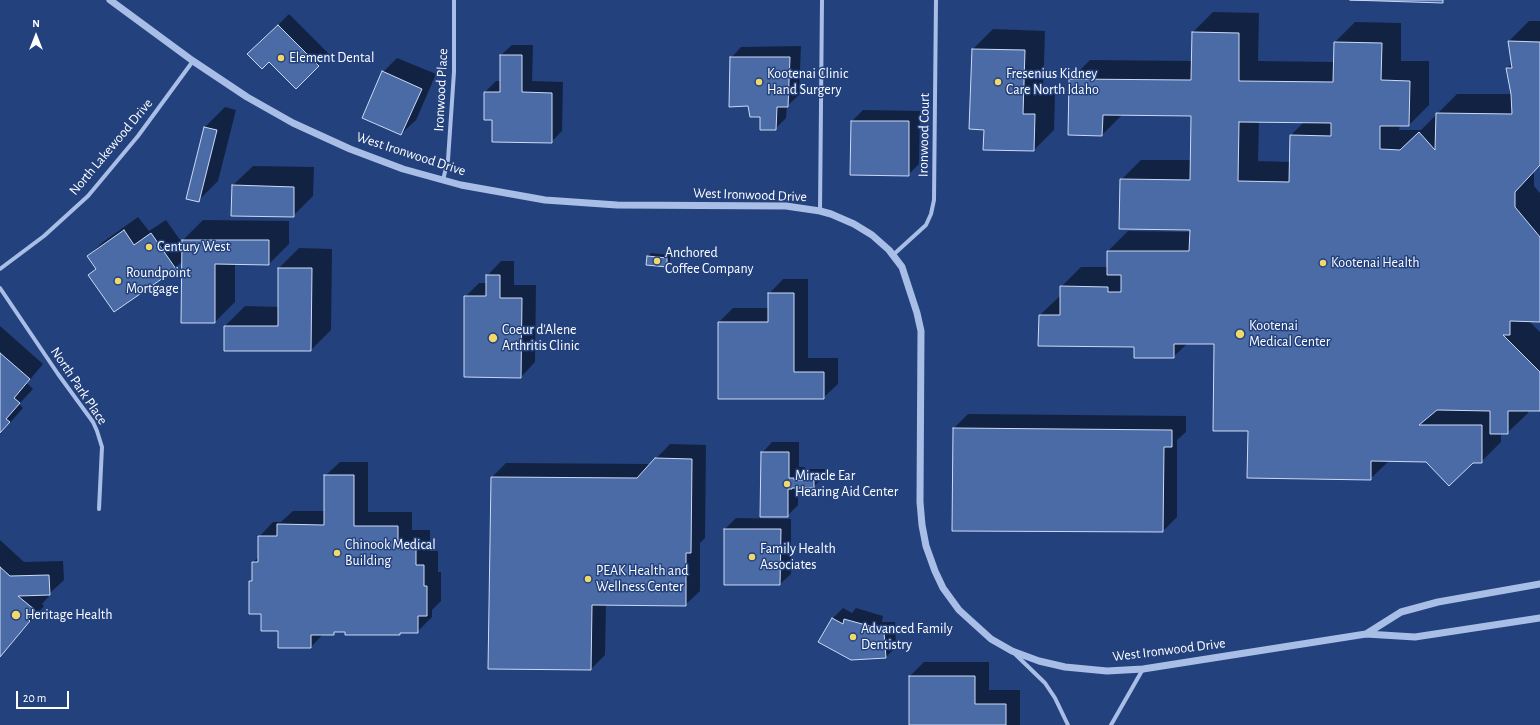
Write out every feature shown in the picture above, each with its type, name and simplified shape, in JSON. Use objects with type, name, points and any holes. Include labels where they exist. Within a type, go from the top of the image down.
[{"type":"street","name":"West Ironwood Drive","points":[[110,0],[193,61],[247,97],[293,123],[350,149],[403,169],[443,181],[546,200],[617,205],[786,206],[831,214],[854,224],[872,235],[893,255],[902,267],[917,313],[920,331],[920,502],[926,546],[943,588],[960,610],[991,639],[1012,651],[1039,661],[1065,667],[1107,671],[1143,669],[1366,634],[1415,637],[1540,618]]},
{"type":"street","name":"Ironwood Place","points":[[443,181],[448,160],[454,72],[454,0]]},
{"type":"street","points":[[820,211],[822,0]]},
{"type":"street","name":"Ironwood Court","points":[[893,255],[926,225],[931,214],[934,200],[936,0]]},
{"type":"street","name":"North Lakewood Drive","points":[[0,268],[44,236],[88,196],[138,136],[193,61]]},
{"type":"street","name":"North Park Place","points":[[0,288],[98,431],[102,447],[100,509]]},
{"type":"street","name":"West Ironwood Drive","points":[[1366,634],[1401,612],[1438,602],[1540,584]]},
{"type":"street","points":[[1012,651],[1045,683],[1055,698],[1068,725]]},
{"type":"street","points":[[1111,725],[1143,669]]},
{"type":"building","points":[[1350,0],[1443,0],[1443,3]]},
{"type":"building","name":"Element Dental","points":[[278,25],[319,66],[296,89],[269,62],[262,69],[247,54]]},
{"type":"building","name":"Kootenai Health","points":[[1192,32],[1239,33],[1239,81],[1333,82],[1334,42],[1382,43],[1381,80],[1410,81],[1409,126],[1380,126],[1380,149],[1400,150],[1419,132],[1435,150],[1436,113],[1512,114],[1511,94],[1506,68],[1512,68],[1508,41],[1540,42],[1540,165],[1515,192],[1515,207],[1540,237],[1540,322],[1510,321],[1510,335],[1503,335],[1540,372],[1540,411],[1508,411],[1508,434],[1490,434],[1490,411],[1437,410],[1419,425],[1482,425],[1482,463],[1473,463],[1449,486],[1426,462],[1371,461],[1371,480],[1247,478],[1248,431],[1213,431],[1214,344],[1174,344],[1174,358],[1134,358],[1134,347],[1038,346],[1039,315],[1060,315],[1060,286],[1108,287],[1108,292],[1121,292],[1121,275],[1107,275],[1107,251],[1189,251],[1190,230],[1119,229],[1120,179],[1190,180],[1191,116],[1103,115],[1102,136],[1068,135],[1069,79],[1191,80]],"holes":[[[1239,122],[1331,123],[1331,136],[1290,135],[1289,182],[1238,181]]]},
{"type":"building","name":"Fresenius Kidney Care North Idaho","points":[[972,49],[1025,50],[1023,114],[1035,114],[1034,151],[983,150],[984,130],[969,129]]},
{"type":"building","points":[[500,55],[522,55],[522,92],[552,93],[552,143],[492,142],[492,120],[484,120],[484,92],[500,92]]},
{"type":"building","name":"Kootenai Clinic Hand Surgery","points":[[730,57],[790,57],[788,107],[777,107],[776,130],[760,130],[760,117],[750,117],[748,106],[729,107]]},
{"type":"building","points":[[382,71],[422,89],[401,135],[362,118]]},
{"type":"building","points":[[851,121],[909,121],[909,176],[850,175]]},
{"type":"building","points":[[204,127],[217,130],[199,202],[186,199]]},
{"type":"building","points":[[232,185],[294,187],[294,217],[231,216]]},
{"type":"building","points":[[124,230],[134,245],[151,233],[176,269],[114,312],[88,275],[96,269],[87,256]]},
{"type":"building","points":[[182,240],[269,240],[269,265],[215,264],[215,323],[181,323]]},
{"type":"building","name":"Anchored Coffee Company","points":[[647,256],[667,258],[667,267],[646,265]]},
{"type":"building","points":[[278,268],[312,268],[311,351],[224,351],[224,326],[278,326]]},
{"type":"building","name":"Coeur d'Alene Arthritis Clinic","points":[[486,275],[500,275],[500,298],[522,298],[521,378],[464,377],[464,296],[486,296]]},
{"type":"building","points":[[768,293],[794,293],[794,372],[824,372],[824,399],[718,399],[718,322],[768,322]]},
{"type":"building","points":[[0,353],[30,379],[14,398],[20,403],[6,419],[10,422],[0,433]]},
{"type":"building","points":[[953,428],[1172,430],[1172,447],[1164,447],[1163,532],[952,531]]},
{"type":"building","name":"Miracle Ear Hearing Aid Center","points":[[761,452],[789,452],[789,478],[794,478],[794,480],[814,480],[814,488],[788,489],[788,517],[760,517]]},
{"type":"building","name":"PEAK Health and Wellness Center","points":[[655,458],[692,459],[691,553],[686,553],[686,606],[592,605],[591,670],[488,669],[491,477],[637,478]]},
{"type":"building","name":"Chinook Medical Building","points":[[324,475],[354,475],[354,526],[398,526],[398,544],[416,544],[416,565],[424,565],[424,586],[427,586],[427,616],[418,616],[418,633],[400,633],[400,635],[345,635],[345,632],[334,632],[334,635],[311,635],[311,648],[278,648],[278,631],[261,631],[261,614],[249,614],[249,581],[252,581],[252,562],[258,562],[258,536],[277,536],[277,524],[324,525]]},
{"type":"building","name":"Family Health Associates","points":[[724,529],[781,529],[780,585],[724,585]]},
{"type":"building","name":"Heritage Health","points":[[0,567],[10,576],[49,575],[50,595],[18,596],[35,610],[28,619],[30,621],[0,657]]},
{"type":"building","name":"Advanced Family Dentistry","points":[[832,618],[843,624],[844,619],[873,627],[872,633],[884,632],[886,658],[851,660],[818,642]]},
{"type":"building","points":[[909,676],[975,676],[975,704],[1006,704],[1006,725],[909,725]]},
{"type":"place","name":"Element Dental","points":[[281,58]]},
{"type":"place","name":"Kootenai Clinic Hand Surgery","points":[[759,82]]},
{"type":"place","name":"Fresenius Kidney Care North Idaho","points":[[998,82]]},
{"type":"place","name":"Century West","points":[[149,247]]},
{"type":"place","name":"Anchored Coffee Company","points":[[657,261]]},
{"type":"place","name":"Kootenai Health","points":[[1323,263]]},
{"type":"place","name":"Roundpoint Mortgage","points":[[118,281]]},
{"type":"place","name":"Kootenai Medical Center","points":[[1240,334]]},
{"type":"place","name":"Coeur d'Alene Arthritis Clinic","points":[[493,338]]},
{"type":"place","name":"Miracle Ear Hearing Aid Center","points":[[787,484]]},
{"type":"place","name":"Chinook Medical Building","points":[[337,553]]},
{"type":"place","name":"Family Health Associates","points":[[752,557]]},
{"type":"place","name":"PEAK Health and Wellness Center","points":[[588,579]]},
{"type":"place","name":"Heritage Health","points":[[16,615]]},
{"type":"place","name":"Advanced Family Dentistry","points":[[853,637]]}]
